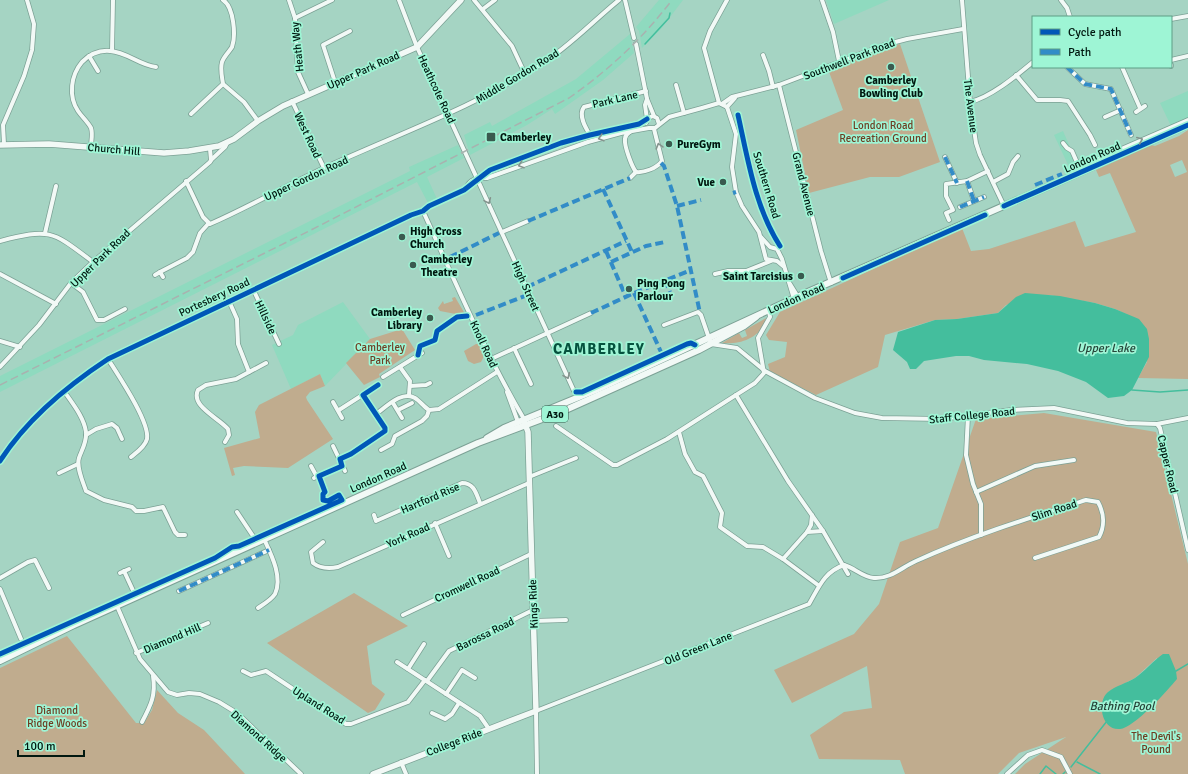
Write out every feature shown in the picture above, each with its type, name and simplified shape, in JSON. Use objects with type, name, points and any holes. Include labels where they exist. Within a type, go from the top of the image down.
[{"type":"main road","name":"London Road","points":[[0,661],[257,542],[710,341],[769,310],[1004,206],[1077,170],[1188,125]]},
{"type":"main road","name":"London Road","points":[[522,424],[695,345],[710,341]]},
{"type":"street","points":[[2,144],[3,125],[24,76],[32,50],[34,24],[27,0]]},
{"type":"street","points":[[112,51],[113,0]]},
{"type":"street","points":[[223,0],[226,2],[235,30],[231,48],[221,63],[223,84],[244,102],[258,121]]},
{"type":"street","name":"Heath Way","points":[[289,0],[294,18],[298,72],[308,94]]},
{"type":"street","points":[[294,18],[332,0]]},
{"type":"street","name":"Heathcote Road","points":[[398,0],[417,46],[477,178]]},
{"type":"street","points":[[417,46],[462,0]]},
{"type":"street","points":[[474,0],[483,9],[512,46],[525,74]]},
{"type":"street","points":[[483,9],[495,0]]},
{"type":"street","name":"Middle Gordon Road","points":[[448,113],[479,99],[525,74],[567,45],[619,0]]},
{"type":"street","points":[[625,0],[634,38]]},
{"type":"street","points":[[727,0],[710,31],[704,48],[720,103],[727,107],[736,138],[732,162],[736,192],[742,206],[761,237],[770,246],[776,249],[782,259],[783,266],[796,298]]},
{"type":"street","points":[[822,0],[833,32],[839,62]]},
{"type":"street","name":"The Avenue","points":[[962,0],[970,102],[976,143],[1004,206]]},
{"type":"street","points":[[1061,0],[1067,8],[1070,16]]},
{"type":"street","points":[[1172,19],[1188,16]]},
{"type":"street","name":"Southwell Park Road","points":[[651,128],[670,118],[684,113],[720,103],[732,97],[779,85],[900,40],[964,29]]},
{"type":"street","points":[[336,82],[323,45],[350,31]]},
{"type":"street","points":[[636,44],[647,98],[659,124]]},
{"type":"street","name":"Upper Park Road","points":[[0,367],[20,347],[56,304],[71,283],[93,262],[212,160],[226,147],[227,143],[258,121],[292,101],[417,46]]},
{"type":"street","points":[[91,147],[91,128],[77,110],[73,97],[72,82],[81,64],[89,56],[99,51],[112,51],[122,54],[144,65],[156,68]]},
{"type":"street","points":[[763,55],[773,87]]},
{"type":"street","points":[[89,56],[97,70],[101,65]]},
{"type":"street","points":[[1172,60],[1188,56]]},
{"type":"street","points":[[970,102],[977,100],[1032,63]]},
{"type":"street","points":[[1068,68],[1085,84],[1111,89],[1131,135]]},
{"type":"street","points":[[1122,68],[1138,110],[1145,106]]},
{"type":"street","points":[[1016,75],[1038,100],[1060,100],[1068,102],[1095,145]]},
{"type":"street","points":[[191,114],[223,84]]},
{"type":"street","points":[[676,85],[684,113]]},
{"type":"street","name":"Grand Avenue","points":[[779,85],[821,251],[831,283]]},
{"type":"street","name":"Park Lane","points":[[590,135],[586,129],[582,113],[584,107],[646,91]]},
{"type":"street","points":[[727,107],[736,97]]},
{"type":"street","points":[[630,178],[636,172],[643,172],[661,163],[662,156],[647,120],[647,98]]},
{"type":"street","name":"West Road","points":[[292,101],[324,168]]},
{"type":"street","points":[[1105,117],[1120,110]]},
{"type":"street","name":"Upper Gordon Road","points":[[208,224],[213,223],[324,168],[448,113]]},
{"type":"street","name":"Southern Road","points":[[738,115],[758,196],[773,235],[780,246]]},
{"type":"street","name":"Southwell Park Road","points":[[656,117],[670,118]]},
{"type":"street","name":"Portesbery Road","points":[[0,461],[10,446],[31,421],[64,391],[108,359],[423,211],[429,206],[464,190],[477,178],[490,170],[584,136],[656,117]]},
{"type":"street","points":[[1063,143],[1072,151],[1077,170],[1188,120]]},
{"type":"street","points":[[477,178],[487,178],[588,142],[651,128]]},
{"type":"street","name":"Park Lane","points":[[584,136],[586,129]]},
{"type":"street","points":[[630,132],[626,135],[624,140],[636,172]]},
{"type":"street","name":"Southern Road","points":[[736,138],[744,140]]},
{"type":"street","points":[[1092,140],[1098,138]]},
{"type":"street","name":"Church Hill","points":[[2,144],[49,144],[158,153],[210,149],[227,143]]},
{"type":"street","points":[[210,149],[212,160]]},
{"type":"street","points":[[993,182],[1008,174],[1013,162],[1018,156]]},
{"type":"street","points":[[945,157],[957,183]]},
{"type":"street","points":[[501,166],[504,171]]},
{"type":"street","points":[[949,220],[946,213],[953,210],[945,188],[946,184],[967,181],[988,171]]},
{"type":"street","name":"High Street","points":[[477,178],[571,386],[576,392]]},
{"type":"street","points":[[155,275],[187,258],[193,252],[200,234],[208,224],[186,181]]},
{"type":"street","points":[[967,181],[974,200]]},
{"type":"street","points":[[45,233],[56,186]]},
{"type":"street","points":[[960,207],[984,197]]},
{"type":"street","name":"Knoll Road","points":[[423,211],[522,424]]},
{"type":"street","points":[[502,232],[528,221]]},
{"type":"street","points":[[0,241],[34,233],[54,235],[93,262]]},
{"type":"street","points":[[761,237],[764,254],[772,261],[783,266]]},
{"type":"street","points":[[757,267],[770,246]]},
{"type":"street","points":[[715,274],[728,271],[746,271],[772,261],[778,254]]},
{"type":"street","points":[[160,272],[163,277]]},
{"type":"street","points":[[0,274],[56,304]]},
{"type":"street","points":[[71,283],[83,292],[97,320],[104,320],[125,310]]},
{"type":"street","name":"Hillside","points":[[254,290],[279,344]]},
{"type":"street","points":[[229,301],[237,319],[238,344],[249,372]]},
{"type":"street","points":[[556,426],[613,465],[620,464],[679,432],[755,383],[765,371],[765,359],[758,335],[770,317],[769,310]]},
{"type":"street","points":[[664,325],[694,312],[700,313],[710,341]]},
{"type":"street","points":[[491,359],[591,313]]},
{"type":"street","points":[[0,341],[20,347]]},
{"type":"street","name":"Staff College Road","points":[[710,341],[737,348],[765,371],[815,398],[855,412],[882,418],[915,420],[968,416],[1012,410],[1054,408],[1118,421],[1157,424],[1188,418]]},
{"type":"street","name":"London Road","points":[[576,392],[582,392],[594,387],[687,344],[691,343],[695,345]]},
{"type":"street","points":[[514,348],[531,384]]},
{"type":"street","points":[[383,377],[422,353]]},
{"type":"street","points":[[108,359],[134,404],[144,424],[147,435],[147,441],[131,457]]},
{"type":"street","points":[[225,442],[229,435],[228,429],[197,402],[196,394],[198,390],[206,385],[236,379],[266,363]]},
{"type":"street","points":[[400,367],[410,381],[409,395]]},
{"type":"street","points":[[376,414],[403,396],[409,395],[429,410],[438,409],[497,372]]},
{"type":"street","points":[[410,386],[426,385],[430,383]]},
{"type":"street","points":[[339,410],[378,385]]},
{"type":"street","points":[[64,391],[74,405],[83,423],[86,435],[78,464],[86,491],[104,500],[132,507],[136,511],[163,507],[175,532],[185,535]]},
{"type":"street","points":[[340,459],[352,454],[383,434],[385,428],[362,395]]},
{"type":"street","points":[[736,395],[788,481],[812,514],[811,525],[807,532],[783,558]]},
{"type":"street","points":[[333,402],[339,410],[342,418]]},
{"type":"street","points":[[393,402],[402,418]]},
{"type":"street","points":[[398,410],[412,403]]},
{"type":"street","points":[[381,450],[392,444],[395,436],[422,421],[427,416],[429,410]]},
{"type":"street","points":[[968,416],[966,455],[976,492],[981,504],[981,535]]},
{"type":"street","points":[[86,435],[96,429],[112,424],[117,428],[122,440]]},
{"type":"street","name":"Kings Ride","points":[[522,424],[528,435],[538,774]]},
{"type":"street","name":"Capper Road","points":[[1157,424],[1160,428],[1188,550]]},
{"type":"street","points":[[679,432],[685,454],[696,472],[703,476],[722,513],[720,527],[747,546],[763,547],[783,558],[818,585]]},
{"type":"street","points":[[333,446],[345,471]]},
{"type":"street","name":"York Road","points":[[324,542],[311,552],[313,563],[318,567],[333,568],[434,524],[576,458]]},
{"type":"street","points":[[976,492],[1035,466],[1074,460]]},
{"type":"street","points":[[59,473],[78,464]]},
{"type":"street","points":[[311,466],[326,492]]},
{"type":"street","points":[[317,477],[342,466]]},
{"type":"street","name":"Hartford Rise","points":[[374,516],[376,521],[462,483],[470,484],[474,489],[480,503]]},
{"type":"street","name":"Slim Road","points":[[812,514],[844,565],[860,575],[875,578],[891,575],[919,560],[981,535],[1086,500],[1098,502],[1103,518],[1102,530],[1099,537],[1035,558]]},
{"type":"street","points":[[237,512],[257,542]]},
{"type":"street","points":[[434,524],[450,556]]},
{"type":"street","points":[[807,532],[822,531]]},
{"type":"street","points":[[258,608],[270,600],[275,594],[277,584],[276,573],[264,539]]},
{"type":"street","points":[[179,591],[269,550]]},
{"type":"street","name":"Cromwell Road","points":[[403,615],[532,554]]},
{"type":"street","points":[[0,578],[28,562],[35,560],[49,588]]},
{"type":"street","points":[[844,565],[848,574]]},
{"type":"street","name":"Old Green Lane","points":[[536,712],[809,604],[818,590],[818,585],[834,568],[844,565]]},
{"type":"street","points":[[124,571],[136,597]]},
{"type":"street","points":[[0,589],[21,639]]},
{"type":"street","name":"Diamond Ridge","points":[[117,606],[136,653],[152,676],[168,692],[177,695],[189,692],[200,694],[220,702],[237,713],[301,774]]},
{"type":"street","name":"Barossa Road","points":[[426,680],[449,651],[533,610]]},
{"type":"street","points":[[533,621],[566,620]]},
{"type":"street","name":"Diamond Hill","points":[[136,653],[208,623]]},
{"type":"street","points":[[408,669],[424,644]]},
{"type":"street","points":[[398,662],[480,716],[488,729]]},
{"type":"street","points":[[446,694],[462,670],[475,678]]},
{"type":"street","name":"Upland Road","points":[[243,671],[253,677],[266,671],[346,724],[351,724],[408,702],[426,680]]},
{"type":"street","points":[[142,722],[149,710],[155,690],[152,676]]},
{"type":"street","points":[[432,713],[445,719],[452,714],[459,703]]},
{"type":"street","name":"College Ride","points":[[374,774],[401,762],[536,712]]},
{"type":"street","points":[[1007,774],[1028,755],[1042,750],[1061,757],[1070,774]]},
{"type":"street","points":[[401,762],[406,774]]},
{"type":"shaded area","points":[[659,0],[683,0],[661,29],[642,48],[639,31],[636,27]]},
{"type":"shaded area","points":[[826,0],[889,0],[834,24]]},
{"type":"shaded area","points":[[630,34],[634,53],[603,80],[555,114],[552,109],[527,125],[470,155],[464,135],[490,122],[492,126],[576,79]]},
{"type":"shaded area","points":[[1188,91],[1188,118],[1171,126],[1160,103]]},
{"type":"shaded area","points":[[1063,131],[1078,165],[1070,169],[1054,135]]},
{"type":"shaded area","points":[[458,145],[464,158],[427,177],[437,199],[428,203],[417,182],[0,392],[0,376],[410,171],[409,167]]},
{"type":"shaded area","points":[[343,302],[370,339],[325,386],[320,374],[291,389],[272,345],[293,335],[298,325]]},
{"type":"green space","name":"London Road Recreation Ground","points":[[900,44],[940,162],[899,177],[870,177],[809,193],[796,130],[843,110],[828,69],[873,51]]},
{"type":"green space","points":[[1188,130],[1188,379],[1138,378],[1147,362],[1126,314],[1095,303],[1049,295],[1006,305],[998,313],[957,319],[935,320],[885,335],[878,367],[816,395],[770,372],[768,364],[785,357],[787,342],[769,340],[766,335],[780,312],[962,228],[971,251],[989,249],[1075,221],[1085,247],[1136,232],[1110,173],[1099,177],[1096,170],[1151,145],[1155,146],[1179,136]],"holes":[[[1182,160],[1187,172],[1175,177],[1170,165]]]},
{"type":"green space","points":[[455,297],[465,314],[461,315],[440,311],[438,308],[443,301],[444,304],[453,301],[452,298]]},
{"type":"green space","points":[[766,318],[760,331],[749,339],[735,343],[722,343],[739,333],[742,338],[747,336],[745,330]]},
{"type":"green space","name":"Camberley Park","points":[[402,329],[415,350],[379,374],[380,377],[364,385],[346,363],[370,339]]},
{"type":"green space","points":[[476,344],[480,344],[485,354],[481,362],[474,364],[468,361],[464,351]]},
{"type":"green space","points":[[320,374],[325,386],[310,392],[306,397],[333,439],[288,468],[244,466],[233,468],[235,475],[232,476],[224,448],[260,438],[255,412],[259,405]]},
{"type":"green space","name":"The Devil's Pound","points":[[1044,413],[1156,432],[1188,564],[1188,774],[1015,774],[1025,764],[1066,737],[1019,753],[998,774],[905,774],[900,760],[819,759],[810,735],[844,712],[872,708],[867,666],[792,703],[774,670],[854,634],[879,604],[900,542],[938,528],[976,419]],"holes":[[[1157,658],[1165,693],[1108,692],[1135,678]]]},
{"type":"green space","points":[[354,593],[408,626],[367,646],[372,684],[385,694],[375,710],[368,713],[267,643]]},
{"type":"green space","name":"Diamond Ridge Woods","points":[[67,636],[136,723],[144,723],[152,710],[157,690],[178,713],[204,730],[245,774],[0,774],[0,668]]},
{"type":"water","name":"Upper Lake","points":[[1025,293],[1060,296],[1095,303],[1139,319],[1147,329],[1149,339],[1149,357],[1132,390],[1124,396],[1108,398],[1086,382],[1058,371],[1027,364],[984,360],[969,356],[956,356],[924,361],[916,369],[910,369],[907,362],[893,350],[898,332],[935,320],[957,319],[998,313],[1016,297]]},
{"type":"water","name":"Bathing Pool","points":[[1163,654],[1169,654],[1176,671],[1177,679],[1142,716],[1134,722],[1120,729],[1109,725],[1105,721],[1103,715],[1102,702],[1104,697],[1111,690],[1135,678]]},
{"type":"waterway","points":[[645,44],[669,18],[670,13]]},
{"type":"waterway","points":[[1132,390],[1160,392],[1188,390]]},
{"type":"waterway","points":[[1176,671],[1188,664]]},
{"type":"waterway","points":[[1071,767],[1107,721]]},
{"type":"waterway","points":[[1077,762],[1100,774]]},
{"type":"waterway","points":[[1040,774],[1046,766],[1056,774]]},
{"type":"railway","points":[[0,385],[311,230],[569,98],[612,65],[625,53],[672,0]]},
{"type":"marked path","points":[[1068,68],[1085,84],[1111,89],[1131,135]]},
{"type":"marked path","points":[[945,157],[957,183]]},
{"type":"marked path","points":[[661,163],[664,166],[677,206],[700,313]]},
{"type":"marked path","points":[[1035,185],[1062,174]]},
{"type":"marked path","points":[[528,221],[630,178]]},
{"type":"marked path","points":[[967,181],[974,201]]},
{"type":"marked path","points":[[603,189],[632,252]]},
{"type":"marked path","points":[[960,207],[984,197]]},
{"type":"marked path","points":[[677,206],[701,200]]},
{"type":"marked path","points":[[450,257],[499,233]]},
{"type":"marked path","points":[[527,287],[626,241]]},
{"type":"marked path","points":[[611,262],[646,246],[665,242]]},
{"type":"marked path","points":[[606,251],[626,297]]},
{"type":"marked path","points":[[591,313],[634,293],[691,270]]},
{"type":"marked path","points":[[665,280],[670,292]]},
{"type":"marked path","points":[[634,293],[661,352]]},
{"type":"marked path","points":[[476,315],[530,294]]},
{"type":"marked path","points":[[179,591],[269,550]]},
{"type":"cycle path","points":[[738,115],[758,199],[771,231],[780,246]]},
{"type":"cycle path","points":[[0,461],[22,431],[35,417],[78,380],[108,359],[411,215],[423,211],[429,206],[464,190],[490,170],[561,143],[639,124],[647,119]]},
{"type":"cycle path","points":[[1004,206],[1188,125]]},
{"type":"cycle path","points":[[843,278],[985,215]]},
{"type":"cycle path","points":[[418,355],[420,346],[435,340],[437,331],[457,317],[467,316]]},
{"type":"cycle path","points":[[576,392],[582,392],[687,344],[691,343],[695,345]]},
{"type":"cycle path","points":[[0,654],[215,558],[232,547],[239,546],[342,500],[339,495],[328,501],[323,500],[323,494],[325,492],[319,476],[342,466],[340,459],[351,454],[385,431],[385,428],[363,395],[378,385]]},
{"type":"place","name":"Camberley Bowling Club","points":[[891,67]]},
{"type":"place","name":"Camberley","points":[[491,137]]},
{"type":"place","name":"PureGym","points":[[669,144]]},
{"type":"place","name":"Vue","points":[[723,182]]},
{"type":"place","name":"High Cross Church","points":[[402,237]]},
{"type":"place","name":"Camberley Theatre","points":[[413,265]]},
{"type":"place","name":"Saint Tarcisius","points":[[801,276]]},
{"type":"place","name":"Ping Pong Parlour","points":[[629,289]]},
{"type":"place","name":"Camberley Library","points":[[430,318]]},
{"type":"district","name":"CAMBERLEY","points":[[599,349]]}]
